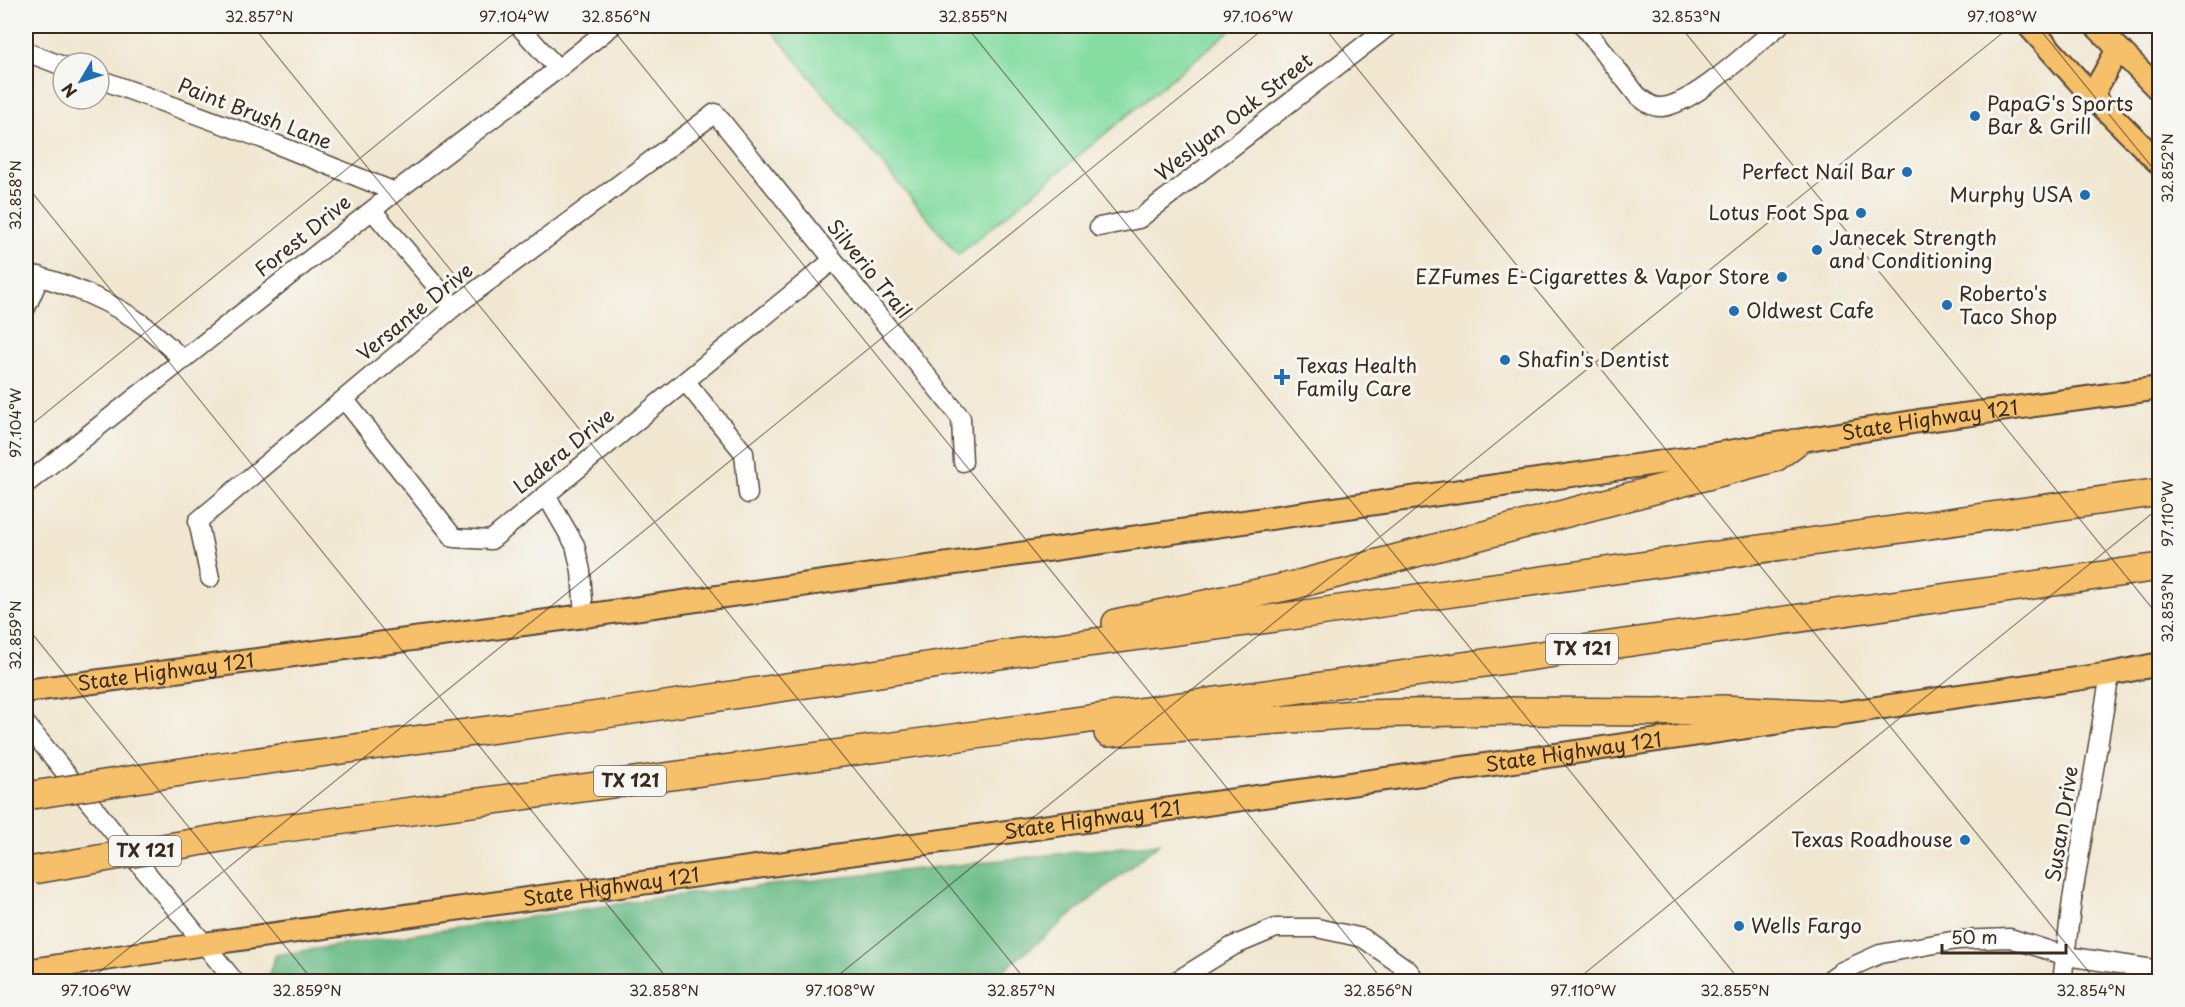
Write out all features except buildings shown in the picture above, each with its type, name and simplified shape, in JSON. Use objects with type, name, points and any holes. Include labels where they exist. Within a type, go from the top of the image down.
[{"type":"highway","points":[[1020,652],[1081,630],[1295,585],[1775,458],[1795,443]]},
{"type":"highway","points":[[26,796],[201,769],[599,715],[1020,652],[1321,612],[2160,492]]},
{"type":"highway","name":"TX 121","points":[[30,871],[256,832],[1005,731],[2160,567]]},
{"type":"highway","points":[[1005,731],[1069,736],[1379,714],[1722,709],[1832,714]]},
{"type":"main road","points":[[2029,26],[2092,96],[2160,164]]},
{"type":"main road","points":[[2096,26],[2160,91]]},
{"type":"main road","points":[[2092,96],[2118,49]]},
{"type":"main road","name":"State Highway 121","points":[[26,691],[584,616],[1795,443],[1919,421],[2160,388]]},
{"type":"main road","name":"State Highway 121","points":[[26,972],[204,944],[2110,674],[2160,664]]},
{"type":"street","points":[[519,26],[558,69]]},
{"type":"street","name":"Forest Drive","points":[[26,484],[394,192],[612,26]]},
{"type":"street","name":"Weslyan Oak Street","points":[[1099,227],[1138,219],[1389,26]]},
{"type":"street","points":[[1582,26],[1637,95],[1649,104],[1660,108],[1687,99],[1703,88],[1779,26]]},
{"type":"street","points":[[26,52],[51,61]]},
{"type":"street","name":"Paint Brush Lane","points":[[111,83],[263,139],[394,192]]},
{"type":"street","name":"Silverio Trail","points":[[715,113],[832,261],[961,418],[963,462]]},
{"type":"street","name":"Versante Drive","points":[[210,578],[198,520],[454,307],[715,113]]},
{"type":"street","points":[[372,210],[454,307]]},
{"type":"street","name":"Ladera Drive","points":[[344,399],[454,538],[491,540],[832,261]]},
{"type":"street","points":[[26,308],[33,274],[98,300],[130,317],[146,327],[183,360]]},
{"type":"street","points":[[685,381],[744,453],[748,494]]},
{"type":"street","points":[[546,495],[575,545],[581,571],[584,616]]},
{"type":"street","name":"Susan Drive","points":[[2062,981],[2110,674]]},
{"type":"street","points":[[26,724],[235,981]]},
{"type":"street","points":[[1175,981],[1233,946],[1276,928],[1317,928],[1363,938],[1408,970],[1417,981]]},
{"type":"street","points":[[1826,981],[1880,954],[1957,940],[2010,938],[2066,956],[2160,970]]},
{"type":"green space","points":[[768,26],[1230,26],[1232,29],[958,255]]},
{"type":"green space","points":[[1160,843],[990,981],[269,982],[267,979],[276,955],[678,895]]},
{"type":"place","name":"PapaG's Sports Bar & Grill","points":[[1975,116]]},
{"type":"place","name":"Perfect Nail Bar","points":[[1907,172]]},
{"type":"place","name":"Murphy USA","points":[[2085,195]]},
{"type":"place","name":"Lotus Foot Spa","points":[[1861,213]]},
{"type":"place","name":"Janecek Strength and Conditioning","points":[[1817,250]]},
{"type":"place","name":"EZFumes E-Cigarettes & Vapor Store","points":[[1782,277]]},
{"type":"place","name":"Roberto's Taco Shop","points":[[1947,305]]},
{"type":"place","name":"Oldwest Cafe","points":[[1734,311]]},
{"type":"place","name":"Shafin's Dentist","points":[[1505,360]]},
{"type":"place","name":"Texas Health Family Care","points":[[1282,377]]},
{"type":"place","name":"Texas Roadhouse","points":[[1965,840]]},
{"type":"place","name":"Wells Fargo","points":[[1739,926]]}]
